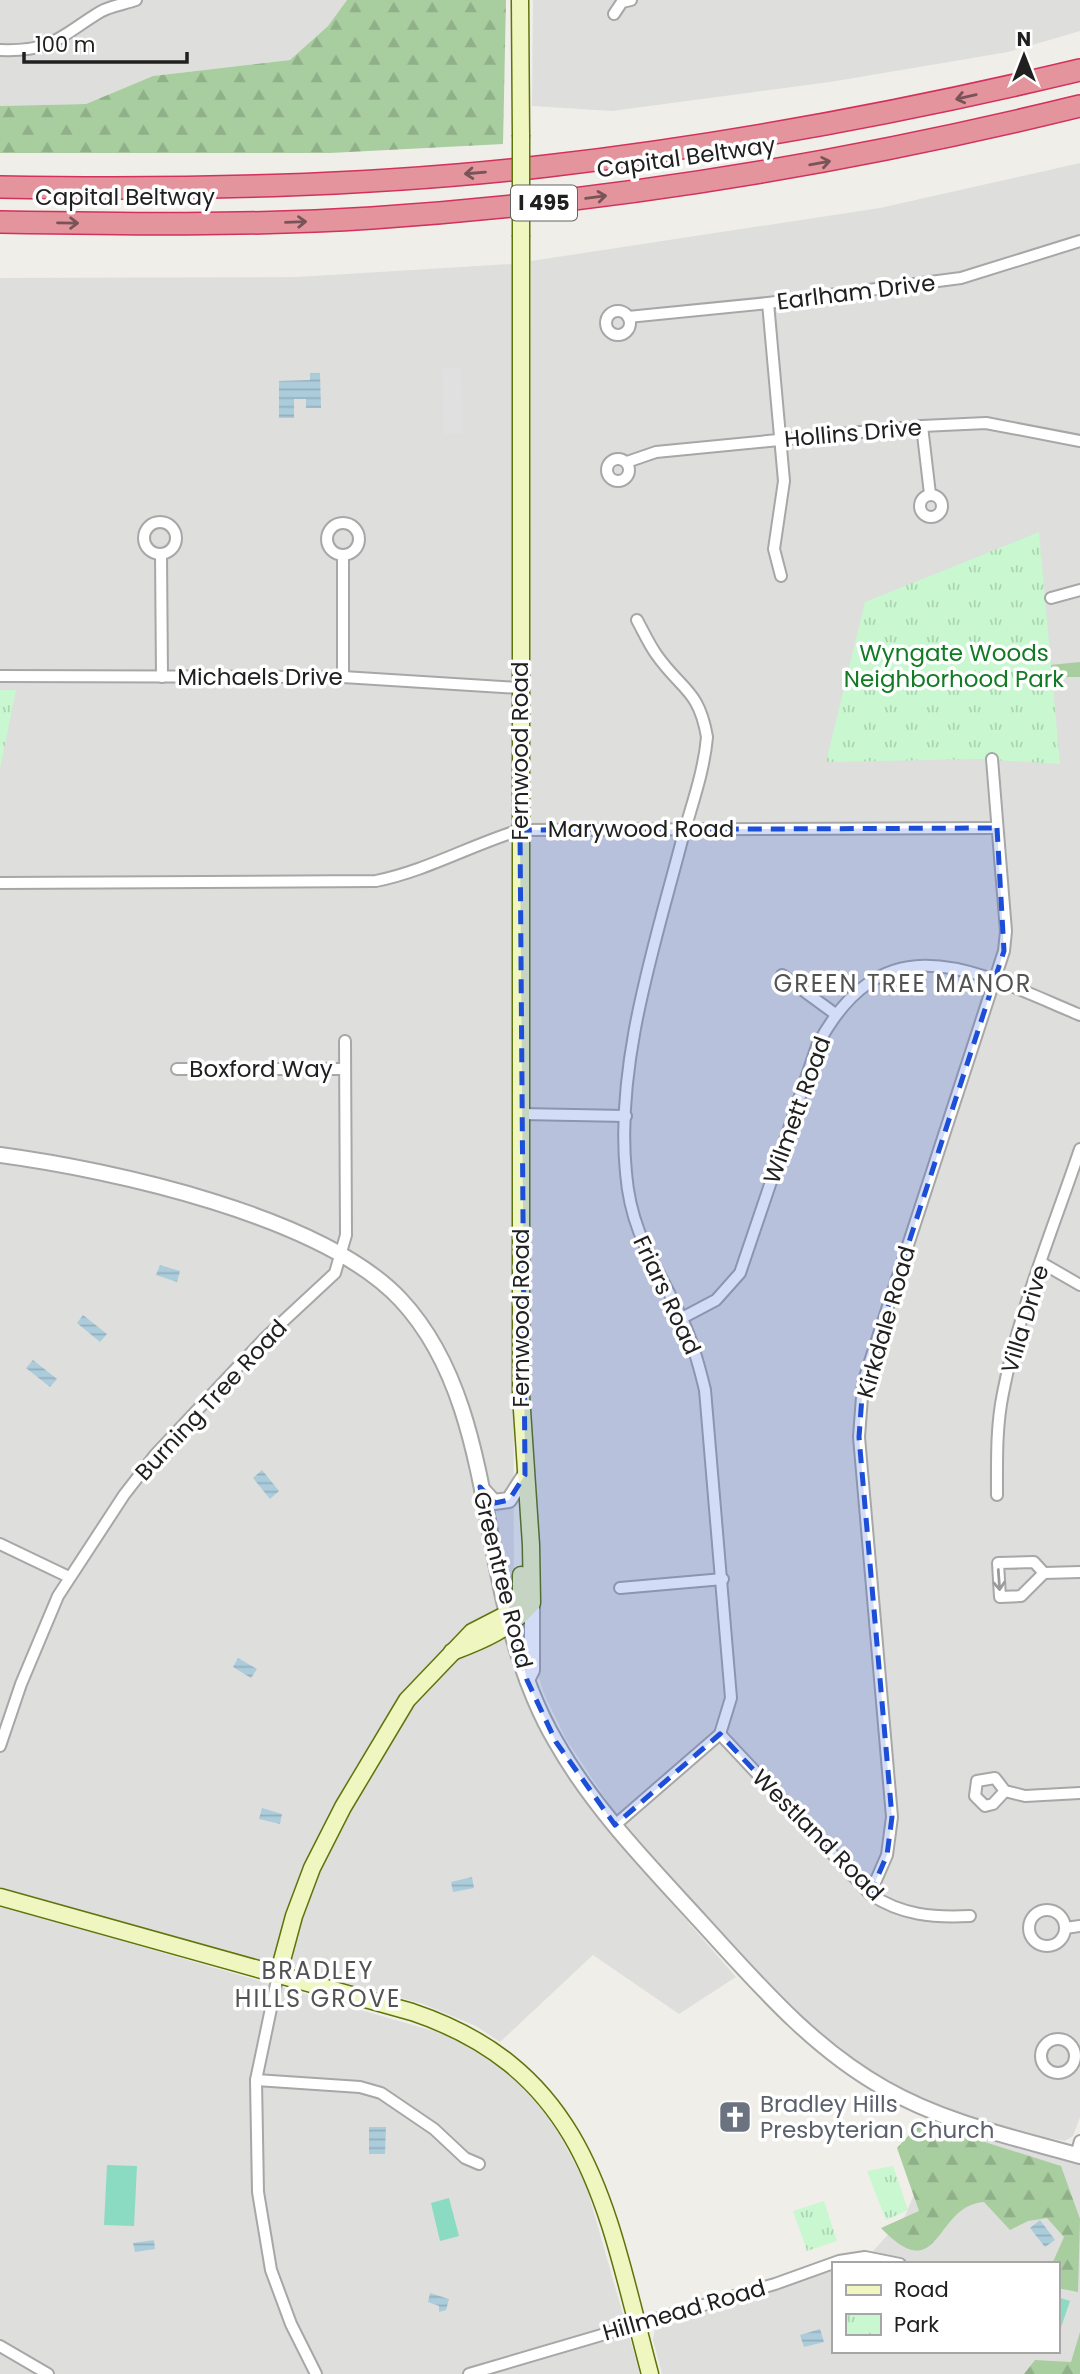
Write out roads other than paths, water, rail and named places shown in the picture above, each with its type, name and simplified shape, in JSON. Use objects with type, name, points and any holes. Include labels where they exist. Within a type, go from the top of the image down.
[{"type":"highway","name":"Capital Beltway","points":[[0,187],[125,188],[311,184],[544,167],[745,139],[962,98],[1080,69]]},
{"type":"highway","name":"Capital Beltway","points":[[0,222],[301,221],[549,203],[749,175],[861,156],[1080,106]]},
{"type":"main road","name":"Fernwood Road","points":[[520,0],[521,1395],[532,1603]]},
{"type":"main road","name":"Fernwood Road","points":[[509,1619],[521,1594],[526,1502]]},
{"type":"main road","points":[[278,1975],[294,1916],[312,1868],[343,1807],[407,1700],[472,1632],[509,1619],[532,1603]]},
{"type":"main road","points":[[0,1897],[450,2025],[495,2051],[523,2074],[560,2115],[584,2156],[605,2209],[650,2374]]},
{"type":"street","points":[[0,50],[43,48],[60,41],[101,5],[136,0]]},
{"type":"street","points":[[614,14],[622,2],[632,0]]},
{"type":"street","name":"Earlham Drive","points":[[628,317],[768,303],[961,278],[1080,242]]},
{"type":"street","points":[[768,303],[784,481],[774,549],[781,576]]},
{"type":"street","name":"Hollins Drive","points":[[627,462],[656,452],[922,426],[986,423],[1080,441]]},
{"type":"street","points":[[922,426],[930,494]]},
{"type":"street","points":[[160,554],[162,677]]},
{"type":"street","points":[[343,555],[343,677]]},
{"type":"street","points":[[1051,598],[1080,590]]},
{"type":"street","name":"Friars Road","points":[[637,620],[656,655],[695,697],[702,711],[706,751],[639,1006],[626,1116],[625,1171],[633,1219],[648,1257],[682,1318],[696,1353],[705,1390],[731,1698],[720,1734]]},
{"type":"street","name":"Michaels Drive","points":[[0,676],[343,677],[519,688]]},
{"type":"street","name":"Kirkdale Road","points":[[870,1894],[887,1855],[892,1817],[859,1437],[863,1383],[996,979],[1006,931],[992,759]]},
{"type":"street","name":"Marywood Road","points":[[0,883],[376,881],[405,875],[486,840],[520,830],[997,828]]},
{"type":"street","name":"Wilmett Road","points":[[682,1318],[716,1300],[740,1273],[817,1046],[834,1013],[865,986],[887,973],[909,967],[950,965],[996,979],[1080,1015]]},
{"type":"street","points":[[782,975],[834,1013]]},
{"type":"street","name":"Burning Tree Road","points":[[0,1746],[21,1684],[69,1577],[124,1495],[155,1455],[264,1339],[335,1273],[345,1235],[345,1041]]},
{"type":"street","name":"Boxford Way","points":[[177,1069],[345,1069]]},
{"type":"street","points":[[521,1114],[626,1116]]},
{"type":"street","name":"Villa Drive","points":[[997,1494],[997,1438],[1002,1394],[1015,1340],[1080,1149]]},
{"type":"street","name":"Greentree Road","points":[[0,1155],[147,1184],[279,1226],[342,1254],[390,1288],[439,1354],[458,1402],[509,1619],[527,1680],[556,1742],[615,1825],[766,1993],[799,2026],[845,2064],[886,2090],[930,2111],[992,2133],[1079,2151]]},
{"type":"street","points":[[1042,1262],[1080,1285]]},
{"type":"street","points":[[480,1487],[494,1502],[509,1500],[525,1475]]},
{"type":"street","points":[[0,1544],[69,1577]]},
{"type":"street","points":[[1044,1573],[1034,1562],[998,1563],[1000,1597],[1021,1596],[1044,1573],[1080,1572]]},
{"type":"street","points":[[620,1588],[723,1579]]},
{"type":"street","points":[[527,1680],[532,1670],[532,1603]]},
{"type":"street","points":[[615,1825],[720,1734]]},
{"type":"street","name":"Westland Road","points":[[720,1734],[870,1894],[886,1905],[911,1913],[940,1918],[970,1916]]},
{"type":"street","points":[[1005,1791],[1025,1796],[1080,1793]]},
{"type":"street","points":[[1065,1928],[1080,1926]]},
{"type":"street","points":[[278,1975],[256,2080],[258,2192],[262,2230],[271,2270],[291,2324],[316,2374]]},
{"type":"street","points":[[256,2080],[360,2087],[381,2093],[435,2129],[465,2158],[479,2164]]},
{"type":"street","name":"Hillmead Road","points":[[836,2262],[881,2258],[894,2262]]},
{"type":"street","name":"Hillmead Road","points":[[469,2374],[775,2284],[832,2264]]},
{"type":"street","points":[[0,2346],[48,2374]]},
{"type":"water","points":[[310,373],[320,373],[321,408],[306,408],[306,399],[294,399],[294,418],[279,418],[279,381],[310,380]]},
{"type":"water","points":[[160,1265],[180,1271],[177,1282],[156,1275]]},
{"type":"water","points":[[83,1315],[107,1334],[100,1342],[77,1323]]},
{"type":"water","points":[[33,1360],[57,1379],[50,1387],[26,1368]]},
{"type":"water","points":[[262,1470],[279,1491],[270,1499],[253,1478]]},
{"type":"water","points":[[238,1658],[257,1669],[251,1678],[233,1667]]},
{"type":"water","points":[[262,1808],[282,1814],[280,1824],[259,1819]]},
{"type":"water","points":[[472,1877],[474,1888],[453,1892],[451,1882]]},
{"type":"water","points":[[369,2127],[386,2127],[385,2154],[369,2154]]},
{"type":"water","points":[[1040,2220],[1055,2240],[1045,2247],[1030,2228]]},
{"type":"water","points":[[154,2240],[155,2249],[135,2252],[133,2243]]},
{"type":"water","points":[[430,2293],[449,2299],[446,2310],[439,2312],[439,2306],[428,2302]]},
{"type":"water","points":[[820,2329],[824,2342],[804,2347],[800,2335]]},
{"type":"place","name":"Bradley Hills Presbyterian Church","points":[[735,2117]]},
{"type":"district","name":"GREEN TREE MANOR","points":[[903,984]]},
{"type":"district","name":"BRADLEY HILLS GROVE","points":[[318,1985]]},
{"type":"park label","name":"Wyngate Woods Neighborhood Park","points":[[954,666]]}]
